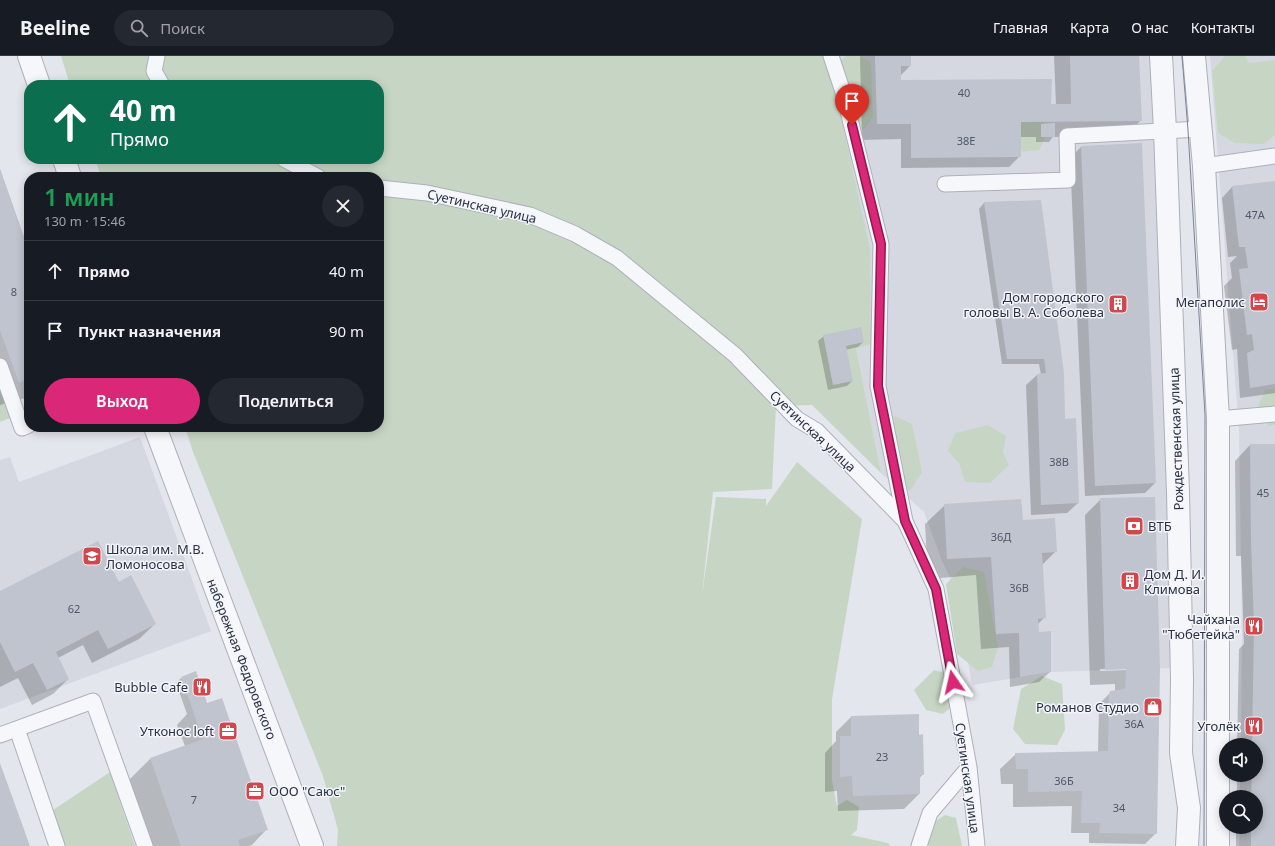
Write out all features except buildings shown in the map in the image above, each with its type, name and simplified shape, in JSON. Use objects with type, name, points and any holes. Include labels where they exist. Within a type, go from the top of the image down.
[{"type":"street","points":[[29,56],[37,80]]},
{"type":"street","name":"Рождественская улица","points":[[1161,56],[1178,492],[1182,672],[1181,753],[1188,808],[1187,846]]},
{"type":"street","points":[[1194,56],[1204,166],[1218,419],[1218,846]]},
{"type":"street","name":"набережная Федоровского","points":[[157,432],[312,846]]},
{"type":"lane","points":[[157,56],[154,71],[159,80]]},
{"type":"lane","points":[[831,56],[844,95],[881,244],[878,386],[905,521]]},
{"type":"lane","points":[[945,184],[1068,180],[1067,136],[1200,129]]},
{"type":"lane","points":[[1204,166],[1275,156]]},
{"type":"lane","points":[[293,164],[309,172]]},
{"type":"lane","name":"Суетинская улица","points":[[384,189],[427,193],[530,215],[575,234],[617,258],[735,355],[797,419],[817,431],[905,521],[936,589],[969,767],[977,846]]},
{"type":"lane","points":[[0,366],[22,428],[24,427]]},
{"type":"lane","points":[[1218,419],[1275,414]]},
{"type":"lane","points":[[0,735],[93,701],[145,846]]},
{"type":"lane","points":[[17,728],[57,846]]},
{"type":"lane","points":[[918,846],[930,813],[969,767]]},
{"type":"shaded area","points":[[823,56],[1153,56],[1158,148],[1171,668],[1051,672],[972,685],[955,588],[942,561],[924,512],[881,473],[856,348],[827,63]]},
{"type":"shaded area","points":[[1210,56],[1275,56],[1275,846],[1239,846],[1240,834],[1263,834],[1263,790],[1240,790],[1240,782],[1263,782],[1263,738],[1241,738],[1242,633],[1239,430]]},
{"type":"shaded area","name":"Школа им. М.В. Ломоносова","points":[[140,437],[211,631],[0,709],[0,460],[10,457],[19,482]]},
{"type":"green space","points":[[61,56],[823,56],[827,63],[837,99],[870,249],[871,344],[856,348],[881,473],[812,405],[776,406],[772,489],[713,492],[702,595],[716,497],[766,499],[766,506],[797,462],[862,519],[832,699],[832,781],[837,806],[847,800],[859,807],[857,830],[851,835],[888,843],[890,846],[337,846],[338,830],[323,776],[193,452],[187,432],[384,432],[384,172],[99,172],[97,164],[384,164],[384,80],[68,80]]},
{"type":"green space","points":[[846,56],[858,56],[871,62],[873,117],[864,130],[847,121],[848,80],[840,62]]},
{"type":"green space","points":[[1225,56],[1245,56],[1249,63],[1275,60],[1275,135],[1264,144],[1235,143],[1218,133],[1212,71]]},
{"type":"green space","points":[[1037,114],[1049,129],[1039,150],[1023,152],[1010,138],[1017,117]]},
{"type":"green space","points":[[1275,389],[1275,425],[1268,426],[1258,407],[1265,390]]},
{"type":"green space","points":[[0,391],[10,418],[0,422]]},
{"type":"green space","points":[[895,416],[912,424],[922,472],[910,491],[893,481],[885,431]]},
{"type":"green space","points":[[988,425],[1006,436],[1003,452],[1009,465],[990,483],[965,482],[959,463],[948,451],[955,433]]},
{"type":"green space","points":[[963,567],[984,572],[998,647],[992,667],[978,671],[957,654],[946,584]]},
{"type":"green space","points":[[934,670],[957,676],[961,698],[943,714],[926,710],[914,690]]},
{"type":"green space","points":[[1042,676],[1062,684],[1065,730],[1057,745],[1025,744],[1013,729],[1021,689]]},
{"type":"green space","points":[[110,772],[135,846],[60,846],[53,810]]},
{"type":"green space","points":[[945,815],[956,818],[962,846],[928,846],[933,823]]},
{"type":"tram line","points":[[1182,56],[1188,130],[1205,415],[1204,846]]},
{"type":"place","name":"Мегаполис","points":[[1259,302]]},
{"type":"place","name":"Дом городского головы В. А. Соболева","points":[[1118,304]]},
{"type":"place","name":"ВТБ","points":[[1134,526]]},
{"type":"place","name":"Школа им. М.В. Ломоносова","points":[[92,556]]},
{"type":"place","name":"Дом Д. И. Климова","points":[[1130,581]]},
{"type":"place","name":"Чайхана \"Тюбетейка\"","points":[[1254,626]]},
{"type":"place","name":"Bubble Cafe","points":[[202,687]]},
{"type":"place","name":"Романов Студио","points":[[1153,707]]},
{"type":"place","name":"Уголёк","points":[[1254,726]]},
{"type":"place","name":"Утконос loft","points":[[228,731]]},
{"type":"place","name":"ООО \"Саюс\"","points":[[255,791]]},
{"type":"route","points":[[852,125],[881,244],[878,386],[905,521],[936,589],[953,682]]}]
